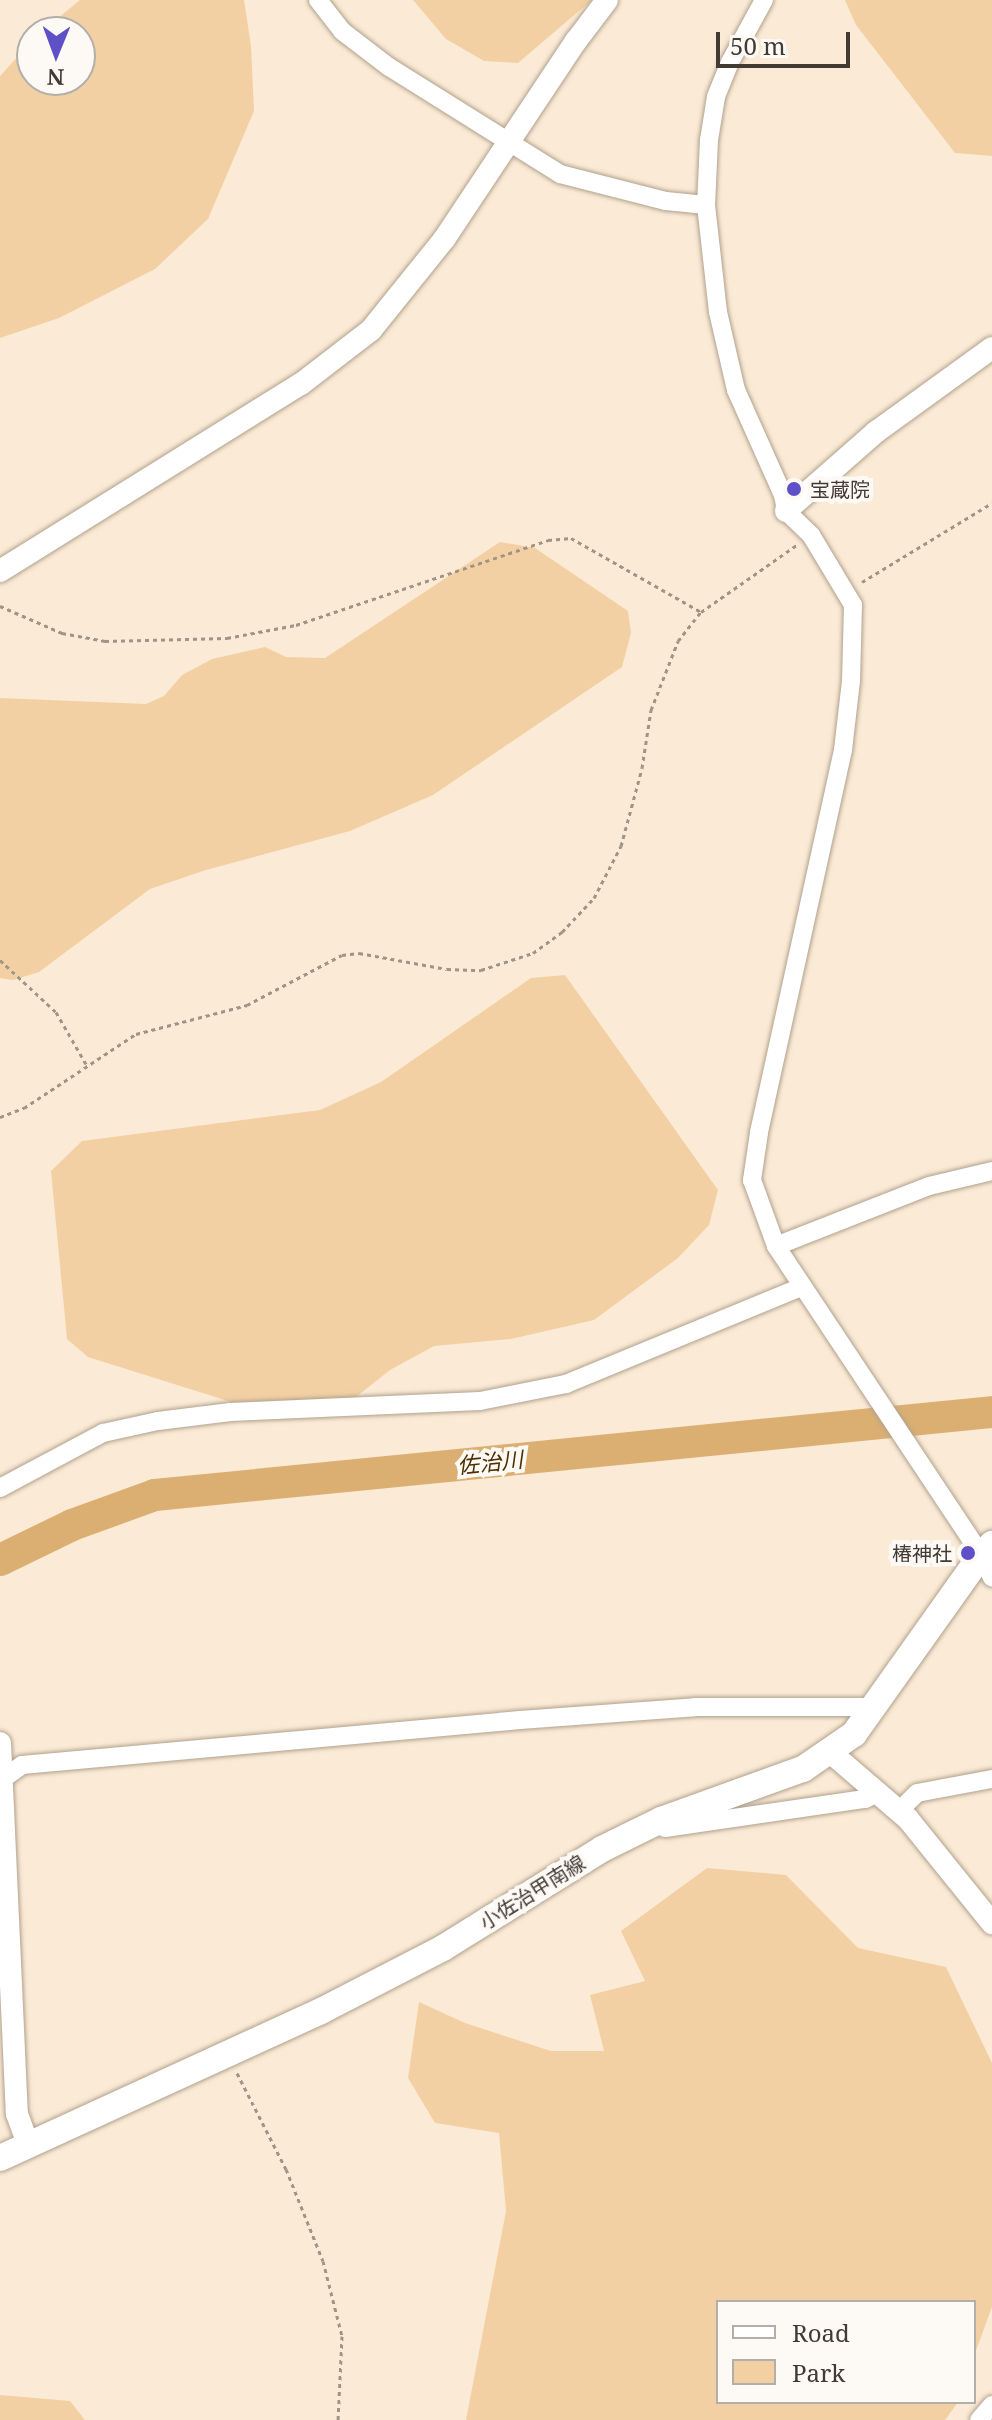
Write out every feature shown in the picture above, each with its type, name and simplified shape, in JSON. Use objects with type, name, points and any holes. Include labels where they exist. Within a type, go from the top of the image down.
[{"type":"main road","name":"小佐治甲南線","points":[[0,2158],[321,2011],[443,1948],[602,1849],[661,1820],[803,1769],[854,1734],[988,1559]]},
{"type":"street","points":[[318,0],[342,31],[389,67],[560,174],[666,201],[706,205]]},
{"type":"street","points":[[0,571],[301,384],[371,330],[436,250],[511,144],[576,41],[607,0]]},
{"type":"street","points":[[764,0],[730,62],[716,97],[709,140],[706,205],[718,312],[736,390],[783,495],[786,511],[811,535],[853,605],[851,681],[843,750],[759,1133],[752,1180],[776,1246],[801,1287],[900,1436],[988,1559]]},
{"type":"street","points":[[786,511],[876,432],[992,348]]},
{"type":"street","points":[[776,1246],[929,1186],[992,1171]]},
{"type":"street","points":[[0,1488],[103,1433],[158,1421],[230,1412],[480,1401],[566,1384],[801,1287]]},
{"type":"street","points":[[1,1781],[22,1765],[505,1721],[695,1707],[876,1707]]},
{"type":"street","points":[[0,1743],[17,2114],[28,2144]]},
{"type":"street","points":[[829,1751],[899,1811],[931,1845],[992,1923]]},
{"type":"street","points":[[899,1811],[917,1793],[992,1779]]},
{"type":"street","points":[[661,1820],[665,1828],[865,1799],[878,1793]]},
{"type":"street","points":[[979,2420],[992,2405]]},
{"type":"path","points":[[845,592],[992,503]]},
{"type":"path","points":[[0,1117],[24,1108],[136,1034],[247,1005],[342,955],[359,953],[447,969],[481,970],[533,953],[562,932],[594,898],[621,846],[663,673],[678,641],[701,612],[811,535]]},
{"type":"path","points":[[0,606],[62,633],[105,641],[227,638],[296,625],[548,540],[571,538],[701,612]]},
{"type":"path","points":[[0,960],[56,1012],[87,1065]]},
{"type":"path","points":[[227,2053],[286,2169],[323,2261],[342,2336],[338,2420]]},
{"type":"green space","points":[[80,0],[244,0],[251,46],[254,111],[208,219],[155,269],[59,318],[0,338],[0,76],[16,58],[16,96],[96,96],[96,16],[60,16]]},
{"type":"green space","points":[[413,0],[592,0],[518,63],[484,61],[446,39]]},
{"type":"green space","points":[[845,0],[992,0],[992,156],[955,153],[856,25]]},
{"type":"green space","points":[[500,542],[535,548],[628,611],[631,633],[622,667],[433,795],[350,831],[206,870],[150,889],[39,972],[13,980],[0,978],[0,698],[146,704],[164,696],[182,675],[212,659],[265,647],[286,657],[325,658]]},
{"type":"green space","points":[[565,975],[718,1190],[709,1225],[678,1258],[594,1320],[511,1339],[434,1346],[390,1370],[332,1416],[285,1419],[88,1357],[67,1339],[51,1171],[82,1141],[320,1110],[381,1082],[531,978]]},
{"type":"green space","points":[[707,1868],[786,1875],[858,1948],[946,1967],[992,2063],[992,2307],[976,2351],[976,2300],[716,2300],[716,2404],[956,2404],[945,2420],[466,2420],[506,2211],[499,2133],[435,2123],[408,2078],[419,2002],[465,2023],[551,2051],[604,2051],[590,1995],[645,1981],[621,1931]]},
{"type":"green space","points":[[0,2395],[70,2401],[85,2420],[0,2420]]},
{"type":"waterway","name":"佐治川","points":[[0,1560],[72,1525],[155,1495],[992,1412]]},
{"type":"place","name":"宝蔵院","points":[[794,489]]},
{"type":"place","name":"椿神社","points":[[968,1553]]}]
